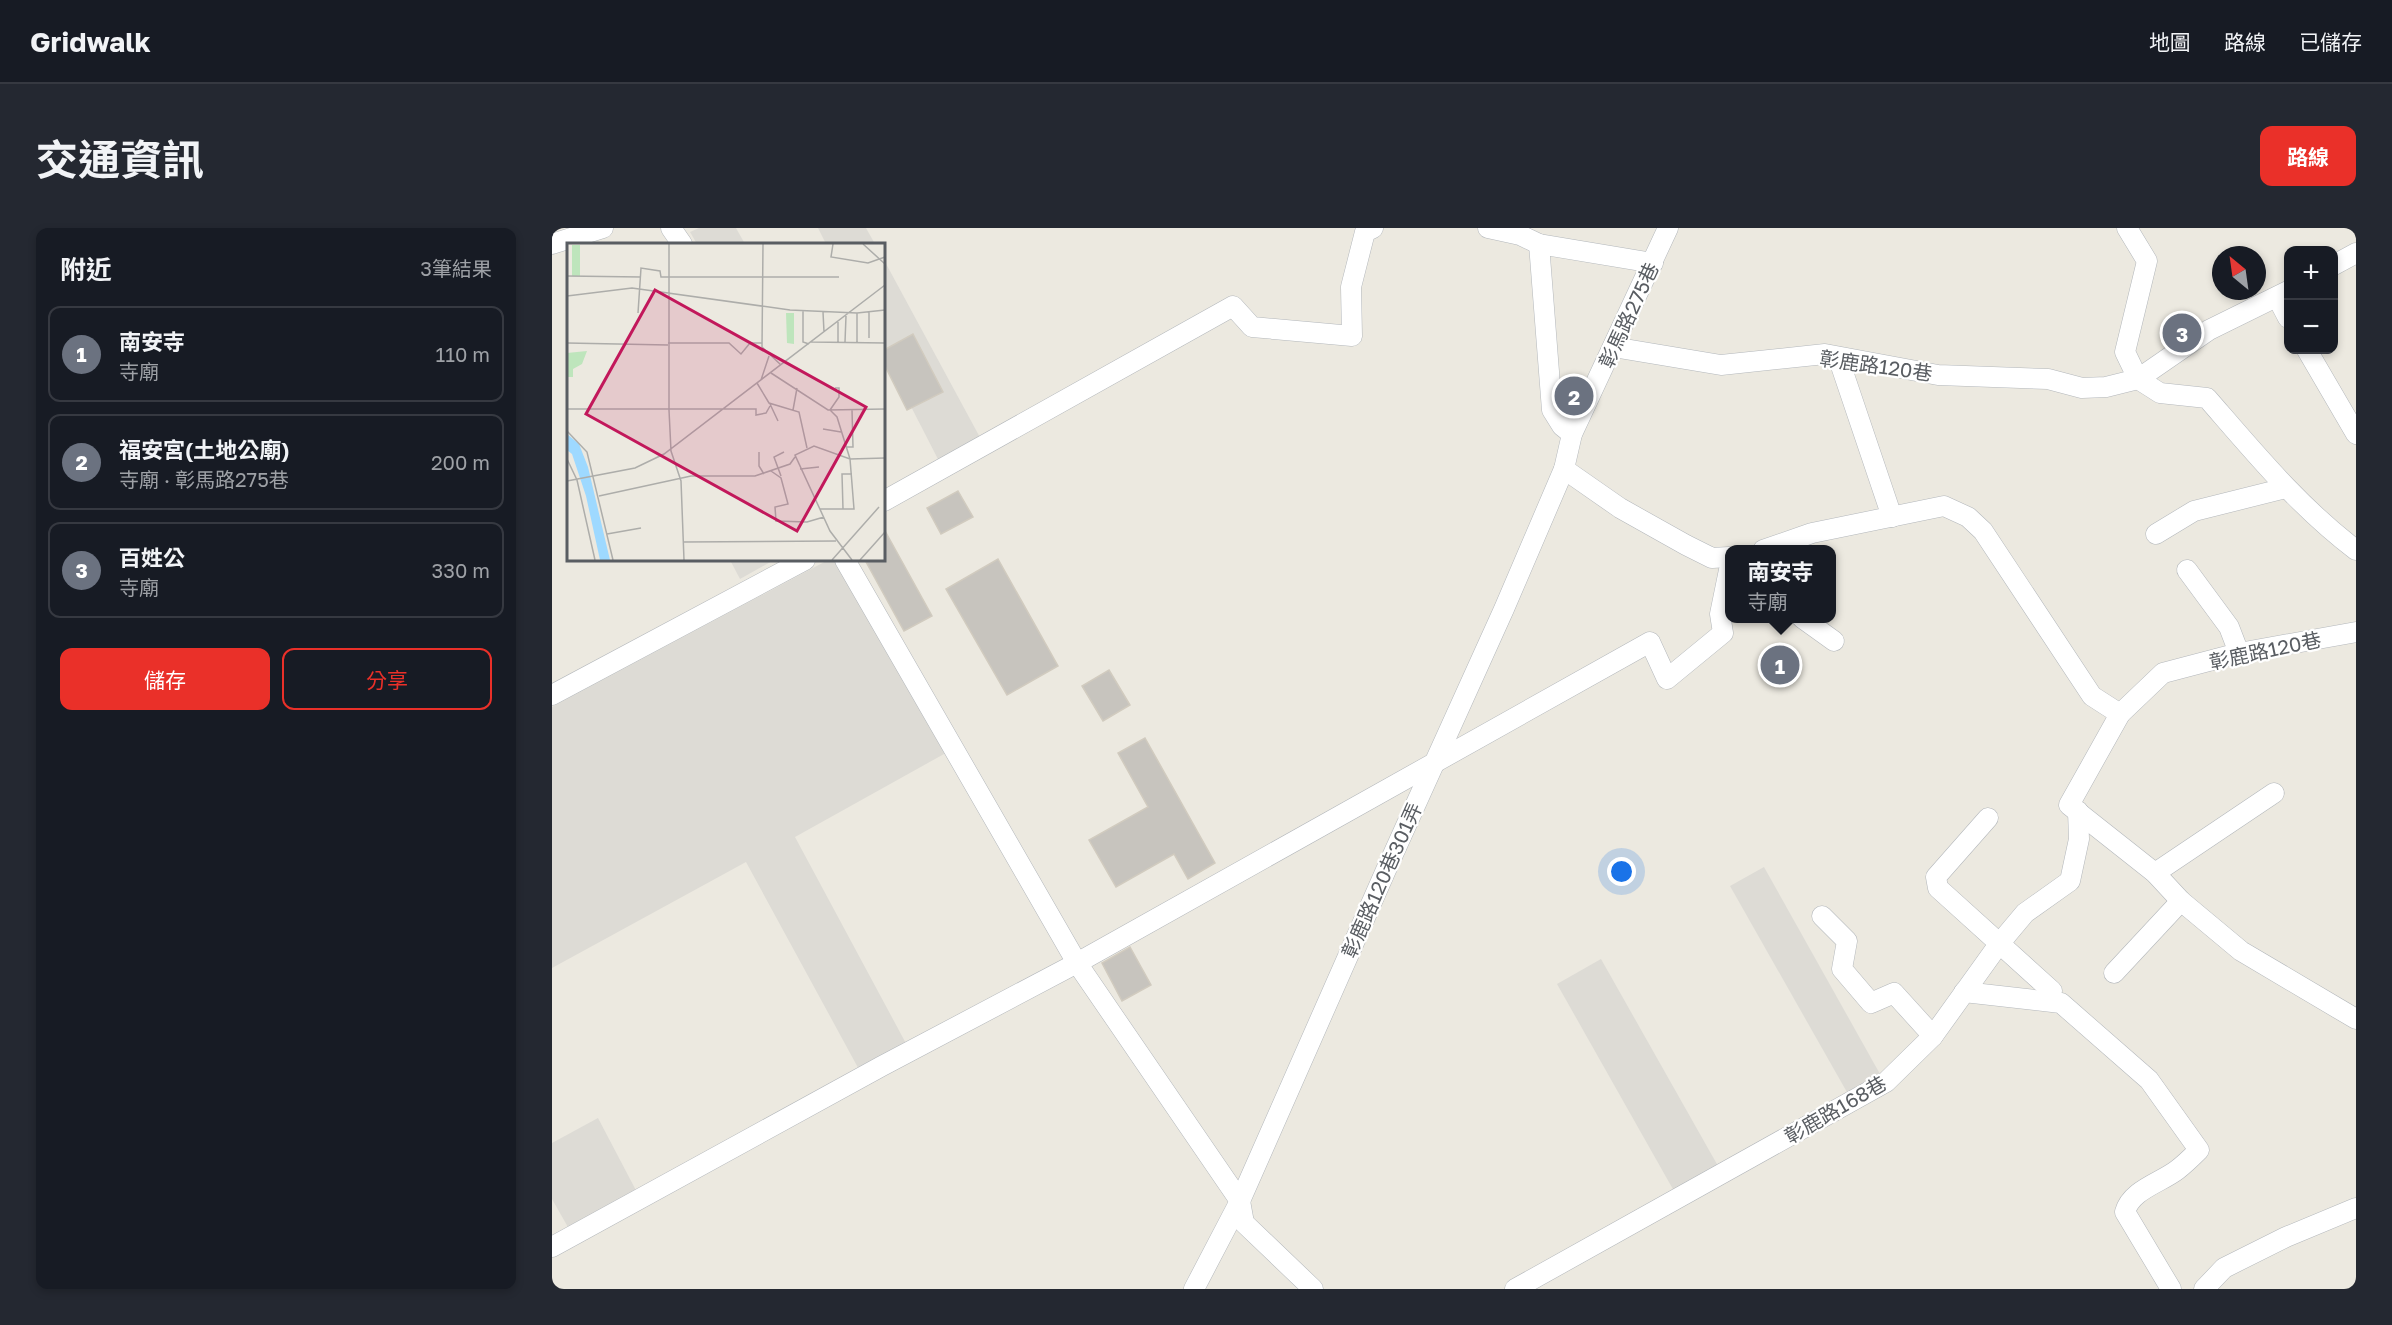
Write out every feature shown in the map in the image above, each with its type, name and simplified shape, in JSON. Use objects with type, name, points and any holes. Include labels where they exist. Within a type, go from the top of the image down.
[{"type":"street","points":[[552,244],[603,228]]},
{"type":"street","points":[[671,228],[681,243]]},
{"type":"street","points":[[885,500],[1233,306],[1252,327],[1352,336],[1351,287],[1365,232],[1373,228]]},
{"type":"street","points":[[1488,228],[1520,235],[1539,244],[1653,263]]},
{"type":"street","name":"彰馬路275巷","points":[[1564,469],[1572,434],[1668,228]]},
{"type":"street","points":[[2127,228],[2147,261],[2125,352],[2138,379],[2160,393],[2207,398],[2286,488],[2325,527],[2356,550]]},
{"type":"street","points":[[1539,244],[1552,410],[1562,426],[1572,434]]},
{"type":"street","points":[[2338,263],[2356,253]]},
{"type":"street","points":[[2138,379],[2209,330],[2283,294]]},
{"type":"street","name":"彰鹿路120巷","points":[[1613,347],[1721,364],[1826,354],[1938,375],[2048,379],[2082,388],[2123,384],[2138,379]]},
{"type":"street","points":[[2309,354],[2356,434]]},
{"type":"street","points":[[1838,357],[1892,517]]},
{"type":"street","points":[[1564,469],[1620,508],[1712,558],[1725,563]]},
{"type":"street","name":"彰鹿路120巷301弄","points":[[1194,1289],[1240,1202],[1564,469]]},
{"type":"street","points":[[2156,534],[2194,511],[2286,488]]},
{"type":"street","points":[[1775,545],[1812,533],[1944,506],[1968,517],[1983,531],[2092,696],[2120,714]]},
{"type":"street","points":[[552,695],[803,561]]},
{"type":"street","points":[[846,561],[1077,963],[1240,1202],[1244,1223],[1313,1289]]},
{"type":"street","points":[[2187,570],[2229,627],[2239,654]]},
{"type":"street","points":[[552,1247],[882,1066],[1077,963],[1650,642],[1667,679],[1724,633],[1720,614],[1725,572]]},
{"type":"street","points":[[1809,623],[1834,641]]},
{"type":"street","name":"彰鹿路120巷","points":[[2074,808],[2120,714],[2163,673],[2239,654],[2356,632]]},
{"type":"street","points":[[2155,873],[2274,793]]},
{"type":"street","points":[[2074,808],[2155,873],[2181,901],[2241,951],[2356,1019]]},
{"type":"street","name":"彰鹿路168巷","points":[[1515,1289],[1886,1082],[1933,1036],[2025,913],[2070,881],[2079,839],[2074,808]]},
{"type":"street","points":[[1988,818],[1936,876],[1938,888],[2052,991]]},
{"type":"street","points":[[2115,973],[2181,901]]},
{"type":"street","points":[[1822,916],[1847,941],[1842,969],[1871,1003],[1894,993],[1933,1036]]},
{"type":"street","points":[[1964,992],[2061,1003],[2149,1080],[2199,1150],[2176,1170],[2135,1197],[2128,1203],[2125,1212],[2171,1289]]},
{"type":"street","points":[[2204,1289],[2224,1268],[2286,1237],[2356,1208]]},
{"type":"shaded area","points":[[699,228],[736,228],[744,243],[696,243],[690,232]]},
{"type":"shaded area","points":[[818,228],[866,228],[874,243],[826,243]]},
{"type":"shaded area","points":[[885,262],[983,443],[941,465],[885,356]]},
{"type":"shaded area","points":[[731,561],[772,561],[740,579]]},
{"type":"shaded area","points":[[826,561],[848,561],[953,749],[795,837],[909,1049],[862,1075],[746,862],[552,968],[552,707]]},
{"type":"shaded area","points":[[1764,867],[1880,1074],[1848,1094],[1730,886]]},
{"type":"shaded area","points":[[1601,959],[1718,1166],[1674,1191],[1557,984]]},
{"type":"shaded area","points":[[598,1118],[640,1198],[573,1236],[552,1199],[552,1143]]},
{"type":"building","points":[[913,334],[943,392],[907,410],[885,366],[885,349]]},
{"type":"building","points":[[958,491],[973,517],[941,534],[927,508]]},
{"type":"building","points":[[885,531],[932,616],[904,631],[866,561],[885,561]]},
{"type":"building","points":[[998,559],[1058,666],[1007,695],[946,589]]},
{"type":"building","points":[[1109,670],[1130,705],[1103,721],[1082,686]]},
{"type":"building","points":[[1145,738],[1215,863],[1188,879],[1174,854],[1116,887],[1089,840],[1148,807],[1118,753]]},
{"type":"building","points":[[1130,947],[1151,985],[1122,1001],[1102,963]]},
{"type":"place","name":"百姓公","points":[[2182,333]]},
{"type":"place","name":"福安宮(土地公廟)","points":[[1574,396]]},
{"type":"place","name":"南安寺","points":[[1780,665]]}]
